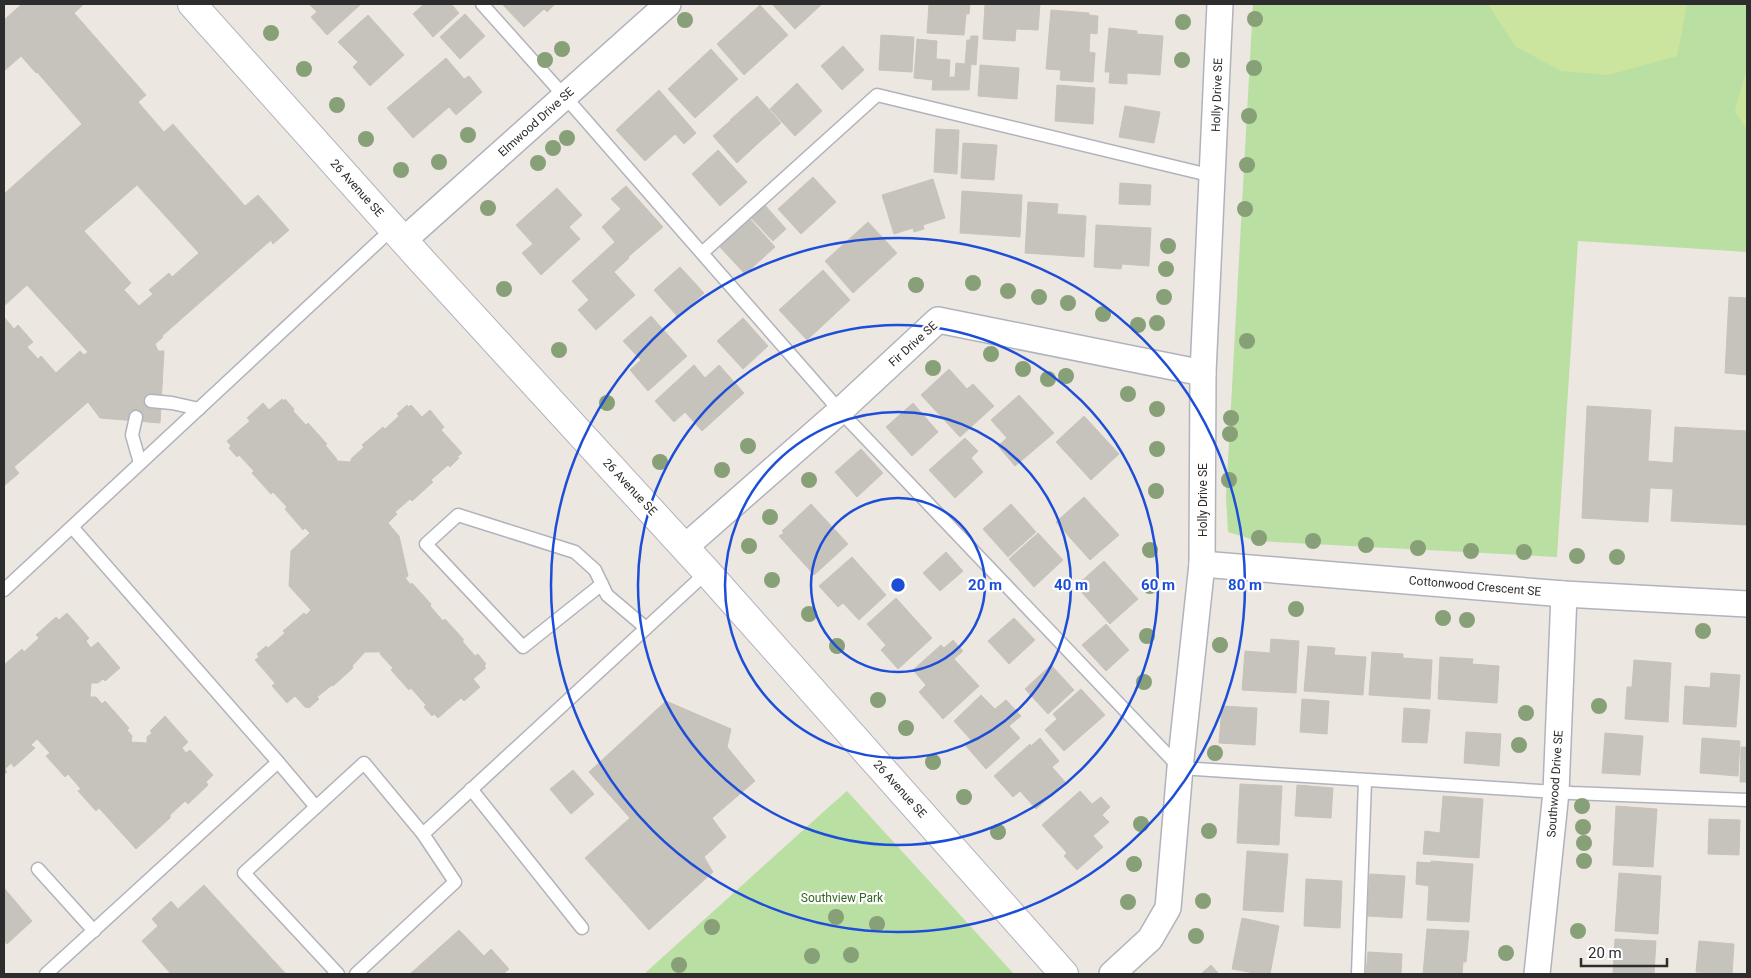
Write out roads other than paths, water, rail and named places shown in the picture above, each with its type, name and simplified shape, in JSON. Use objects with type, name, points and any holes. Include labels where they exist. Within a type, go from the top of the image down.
[{"type":"street","name":"26 Avenue SE","points":[[192,4],[398,234],[685,547],[1064,974]]},
{"type":"street","name":"Elmwood Drive SE","points":[[398,234],[565,96],[668,4]]},
{"type":"street","name":"Holly Drive SE","points":[[1112,974],[1150,939],[1168,908],[1180,768],[1202,564],[1203,373],[1220,4]]},
{"type":"street","name":"Fir Drive SE","points":[[685,547],[840,411],[938,320],[1203,373]]},
{"type":"street","name":"Cottonwood Crescent SE","points":[[1202,564],[1564,594],[1747,604]]},
{"type":"street","name":"Southwood Drive SE","points":[[1537,974],[1556,792],[1564,594]]},
{"type":"lane","points":[[482,4],[565,96],[840,411],[1180,768],[1556,792],[1747,800]]},
{"type":"lane","points":[[702,253],[877,95],[1213,176]]},
{"type":"lane","points":[[4,590],[199,409],[398,234]]},
{"type":"lane","points":[[151,401],[199,409]]},
{"type":"lane","points":[[136,416],[132,435],[140,464]]},
{"type":"lane","points":[[602,584],[523,647],[426,544],[458,515],[575,552],[595,570],[602,584],[607,595],[646,628]]},
{"type":"lane","points":[[72,527],[316,807]]},
{"type":"lane","points":[[423,834],[707,572]]},
{"type":"lane","points":[[46,974],[278,762]]},
{"type":"lane","points":[[338,974],[244,873],[364,763],[423,834],[455,882],[356,974]]},
{"type":"lane","points":[[1358,974],[1365,781]]},
{"type":"lane","points":[[471,789],[582,928]]},
{"type":"lane","points":[[38,869],[94,931]]},
{"type":"park label","name":"Southview Park","points":[[842,898]]}]
